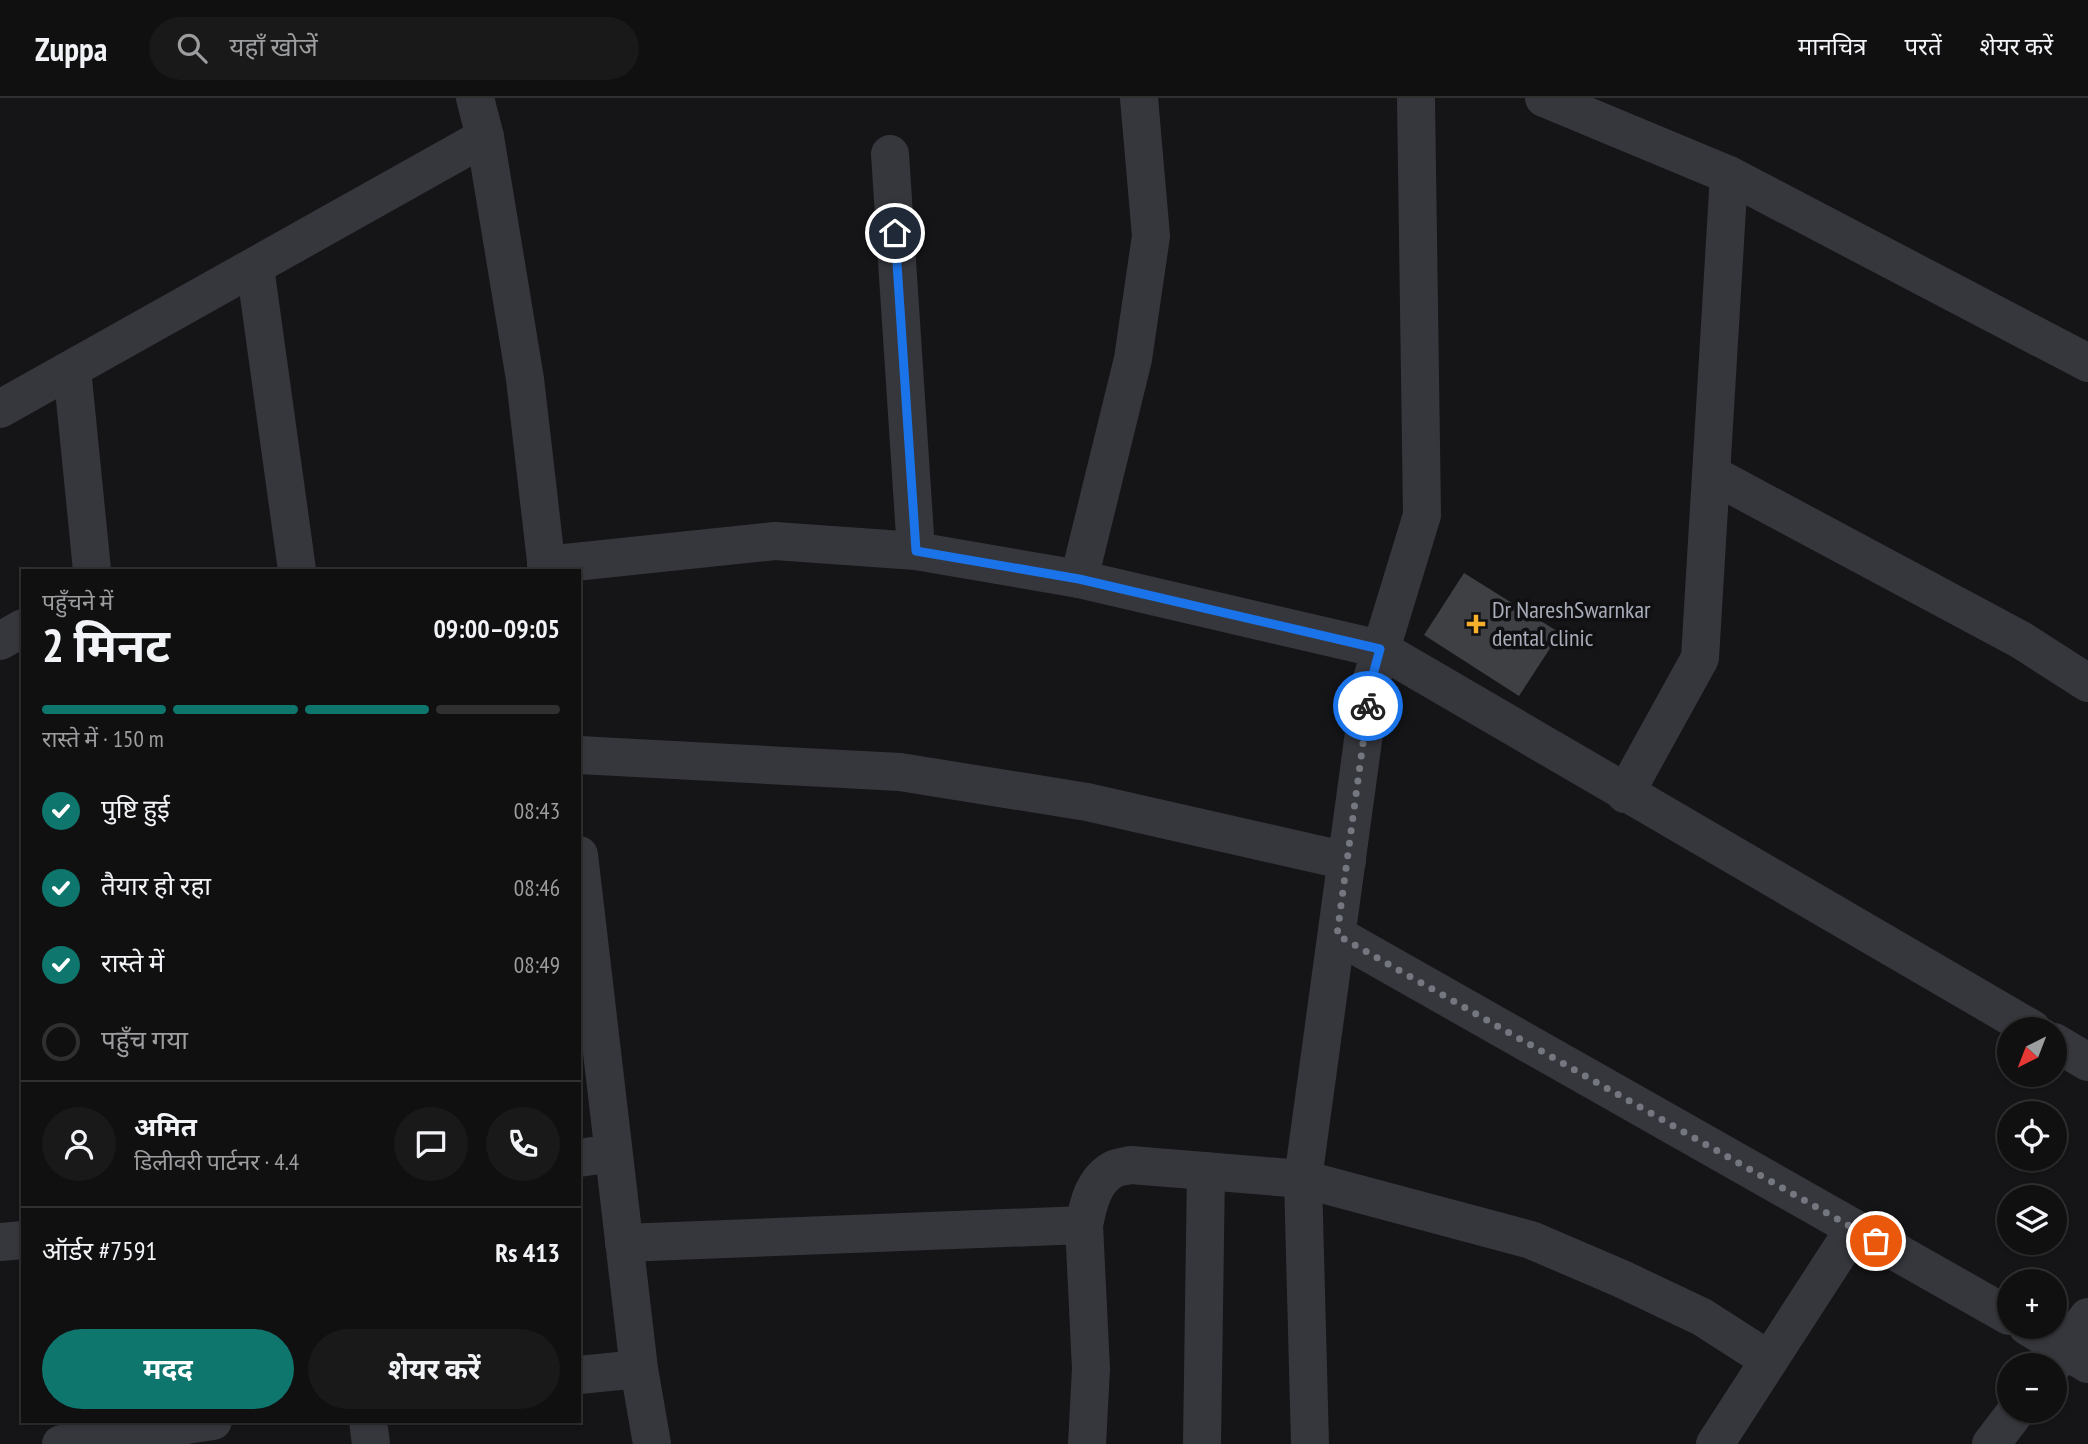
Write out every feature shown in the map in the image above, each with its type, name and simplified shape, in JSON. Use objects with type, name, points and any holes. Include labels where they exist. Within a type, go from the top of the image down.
[{"type":"street","points":[[475,98],[485,138],[525,379],[547,568],[775,541],[916,551],[1079,579],[1380,649],[2011,1017]]},
{"type":"street","points":[[1079,579],[1133,359],[1151,236],[1139,98]]},
{"type":"street","points":[[1311,1444],[1303,1179],[1371,682],[1422,515],[1416,98]]},
{"type":"street","points":[[1544,98],[1729,175],[2088,363]]},
{"type":"street","points":[[0,409],[485,138]]},
{"type":"street","points":[[890,154],[916,551]]},
{"type":"street","points":[[1625,794],[1700,658],[1729,175]]},
{"type":"street","points":[[255,267],[297,569]]},
{"type":"street","points":[[72,369],[92,569]]},
{"type":"street","points":[[1711,474],[2021,640],[2088,684]]},
{"type":"street","points":[[0,641],[21,629]]},
{"type":"street","points":[[581,755],[900,772],[1087,802],[1347,860]]},
{"type":"street","points":[[581,890],[596,1155],[624,1243],[639,1369],[652,1444]]},
{"type":"street","points":[[1337,935],[1997,1309]]},
{"type":"street","points":[[2067,1050],[2088,1062]]},
{"type":"street","points":[[1087,1444],[1091,1369],[1084,1225],[1087,1206],[1101,1179],[1114,1169],[1131,1165],[1303,1179],[1531,1240],[1702,1317],[1769,1360]]},
{"type":"street","points":[[1202,1444],[1206,1171]]},
{"type":"street","points":[[624,1243],[1084,1225]]},
{"type":"street","points":[[1715,1444],[1854,1229]]},
{"type":"street","points":[[0,1242],[21,1240]]},
{"type":"street","points":[[2044,1339],[2069,1359],[2088,1317]]},
{"type":"street","points":[[581,1375],[639,1369]]},
{"type":"street","points":[[61,1444],[192,1423]]},
{"type":"street","points":[[368,1423],[371,1444]]},
{"type":"street","points":[[1991,1444],[2007,1423]]},
{"type":"building","points":[[1464,573],[1560,633],[1519,696],[1424,635]]},
{"type":"way so far","points":[[1368,706],[1337,935],[1876,1241]]},
{"type":"place","name":"Dr NareshSwarnkar dental clinic","points":[[1476,624]]},
{"type":"route","points":[[895,233],[916,551],[1079,579],[1380,649],[1368,706]]}]
